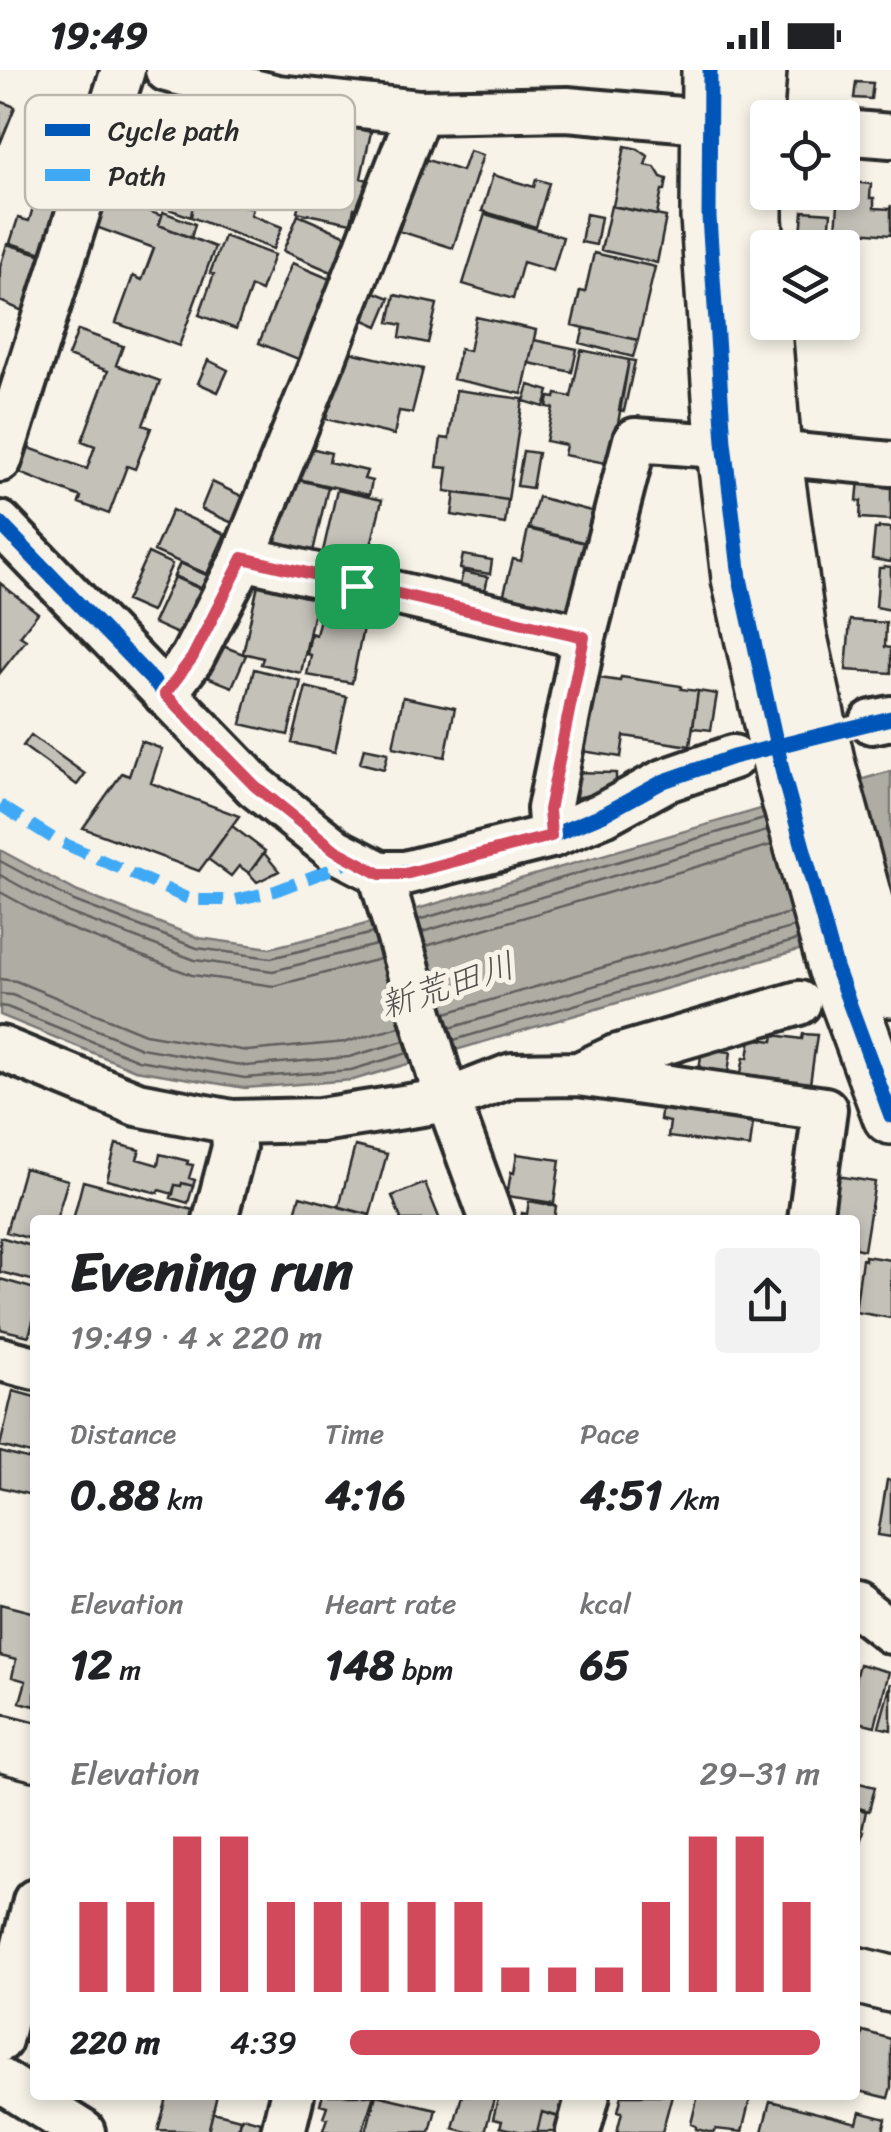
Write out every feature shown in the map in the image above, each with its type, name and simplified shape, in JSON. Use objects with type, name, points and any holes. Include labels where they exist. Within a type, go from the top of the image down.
[{"type":"street","points":[[114,95],[122,70]]},
{"type":"street","points":[[168,70],[269,95]]},
{"type":"street","points":[[758,70],[735,111],[754,219],[748,448],[798,633],[805,772],[852,980],[891,1116]]},
{"type":"street","points":[[355,105],[419,112],[735,111]]},
{"type":"street","points":[[165,694],[192,658],[243,558],[419,112]]},
{"type":"street","points":[[860,133],[891,136]]},
{"type":"street","points":[[0,460],[78,210]]},
{"type":"street","points":[[551,836],[549,810],[584,637],[635,440],[891,464]]},
{"type":"street","points":[[0,522],[255,786],[384,888],[444,1089],[490,1215]]},
{"type":"street","points":[[243,558],[584,637]]},
{"type":"street","points":[[384,888],[405,874],[551,836],[604,814],[664,781],[733,758]]},
{"type":"street","points":[[578,1074],[615,1056],[852,980]]},
{"type":"street","points":[[0,1048],[137,1104],[232,1122],[320,1120],[512,1076],[578,1074],[825,1109],[811,1215]]},
{"type":"street","points":[[216,1215],[234,1147],[232,1122]]},
{"type":"street","points":[[0,1359],[30,1367]]},
{"type":"street","points":[[860,1608],[891,1632]]},
{"type":"street","points":[[0,1742],[30,1751]]},
{"type":"street","points":[[0,2040],[30,1922]]},
{"type":"street","points":[[860,1976],[891,1984]]},
{"type":"street","points":[[0,2080],[30,2099]]},
{"type":"street","points":[[32,2100],[83,2132]]},
{"type":"street","points":[[283,2132],[291,2100]]},
{"type":"street","points":[[578,2132],[587,2100]]},
{"type":"water","name":"新荒田川","points":[[891,771],[891,923],[353,1080],[245,1088],[135,1070],[0,1015],[0,850],[78,892],[199,938],[270,948],[352,928]]},
{"type":"building","points":[[856,82],[873,83],[871,99],[854,98]]},
{"type":"building","points":[[0,101],[15,107],[0,144]]},
{"type":"building","points":[[355,129],[371,132],[361,178],[369,180],[363,210],[355,208]]},
{"type":"building","points":[[625,146],[648,156],[645,165],[655,167],[667,179],[657,215],[613,206]]},
{"type":"building","points":[[469,151],[483,155],[453,248],[399,231],[421,158],[462,171]]},
{"type":"building","points":[[493,175],[534,187],[536,179],[549,183],[536,227],[482,211]]},
{"type":"building","points":[[860,183],[871,184],[874,208],[890,209],[891,205],[891,235],[836,230],[838,210],[860,210]]},
{"type":"building","points":[[611,206],[666,217],[657,263],[601,250]]},
{"type":"building","points":[[32,210],[66,210],[52,256],[10,243],[18,218],[29,221]]},
{"type":"building","points":[[103,210],[146,210],[162,216],[159,225],[215,247],[179,346],[116,323],[133,276],[142,280],[154,248],[96,227]]},
{"type":"building","points":[[171,210],[192,210],[191,217]]},
{"type":"building","points":[[192,210],[252,210],[251,215],[282,227],[273,249],[191,217]]},
{"type":"building","points":[[297,210],[354,210],[351,223]]},
{"type":"building","points":[[803,211],[831,213],[830,230],[801,230]]},
{"type":"building","points":[[163,212],[195,224],[191,238],[159,225]]},
{"type":"building","points":[[485,214],[563,237],[553,271],[523,262],[513,299],[463,284]]},
{"type":"building","points":[[586,214],[601,217],[596,245],[581,242]]},
{"type":"building","points":[[298,215],[349,237],[334,273],[283,251]]},
{"type":"building","points":[[224,236],[274,255],[261,291],[251,287],[236,329],[199,315]]},
{"type":"building","points":[[7,244],[52,258],[34,316],[0,301],[0,267]]},
{"type":"building","points":[[594,253],[655,267],[638,340],[572,325]]},
{"type":"building","points":[[292,263],[337,282],[303,361],[259,343]]},
{"type":"building","points":[[362,287],[390,298],[378,326],[351,314]]},
{"type":"building","points":[[395,295],[437,304],[428,343],[400,337],[402,325],[389,322]]},
{"type":"building","points":[[476,317],[536,330],[522,394],[453,379],[460,349],[469,351]]},
{"type":"building","points":[[584,328],[638,340],[633,357],[580,343]]},
{"type":"building","points":[[78,330],[123,346],[116,365],[160,381],[143,425],[151,428],[135,469],[127,466],[109,514],[79,503],[81,497],[15,471],[24,446],[87,469],[95,446],[82,441],[108,371],[68,356]]},
{"type":"building","points":[[534,340],[577,349],[572,372],[529,363]]},
{"type":"building","points":[[341,350],[423,369],[412,413],[399,411],[394,435],[326,419]]},
{"type":"building","points":[[581,350],[629,360],[611,464],[564,455],[566,445],[546,441],[553,408],[547,407],[549,397],[571,397]]},
{"type":"building","points":[[208,360],[228,370],[218,392],[198,383]]},
{"type":"building","points":[[629,360],[635,361],[624,411],[619,410]]},
{"type":"building","points":[[529,385],[549,391],[544,407],[524,401]]},
{"type":"building","points":[[456,390],[523,399],[508,500],[445,491],[448,468],[437,467],[441,438],[449,439]]},
{"type":"building","points":[[302,446],[331,453],[329,462],[367,471],[364,479],[372,481],[369,495],[294,478]]},
{"type":"building","points":[[523,451],[538,453],[532,488],[517,486]]},
{"type":"building","points":[[290,478],[328,487],[312,556],[273,547],[275,536],[268,535]]},
{"type":"building","points":[[859,479],[891,481],[891,520],[860,518]]},
{"type":"building","points":[[212,482],[246,498],[235,524],[201,509]]},
{"type":"building","points":[[337,490],[382,500],[365,570],[321,560]]},
{"type":"building","points":[[455,493],[508,500],[505,524],[452,515]]},
{"type":"building","points":[[538,497],[602,514],[594,545],[529,528]]},
{"type":"building","points":[[172,510],[225,534],[207,574],[154,551]]},
{"type":"building","points":[[891,528],[891,562],[872,559],[875,529]]},
{"type":"building","points":[[528,529],[585,543],[567,613],[503,597],[513,559],[521,561]]},
{"type":"building","points":[[148,553],[172,564],[151,612],[126,601]]},
{"type":"building","points":[[463,555],[492,560],[490,574],[460,569]]},
{"type":"building","points":[[180,563],[211,577],[205,590],[174,576]]},
{"type":"building","points":[[891,567],[891,610],[876,607],[879,568]]},
{"type":"building","points":[[463,572],[488,577],[483,599],[458,593]]},
{"type":"building","points":[[174,577],[205,591],[184,637],[153,623]]},
{"type":"building","points":[[259,580],[318,592],[301,673],[261,664],[263,658],[243,653]]},
{"type":"building","points":[[0,583],[38,613],[20,636],[26,640],[0,673]]},
{"type":"building","points":[[328,599],[361,606],[358,622],[364,623],[352,683],[307,675],[311,633],[316,635]]},
{"type":"building","points":[[850,620],[886,623],[885,647],[891,648],[891,673],[846,670]]},
{"type":"building","points":[[215,643],[246,655],[232,687],[202,675]]},
{"type":"building","points":[[254,669],[301,681],[288,735],[241,724]]},
{"type":"building","points":[[593,677],[620,681],[621,677],[698,691],[690,746],[624,736],[621,757],[582,751]]},
{"type":"building","points":[[306,687],[347,697],[335,752],[292,743]]},
{"type":"building","points":[[698,691],[717,694],[711,730],[693,728]]},
{"type":"building","points":[[403,697],[455,708],[445,757],[393,747]]},
{"type":"building","points":[[31,735],[85,774],[77,785],[23,746]]},
{"type":"building","points":[[141,741],[162,749],[151,783],[239,816],[199,871],[83,828],[122,773],[129,776]]},
{"type":"building","points":[[364,748],[388,753],[384,769],[360,763]]},
{"type":"building","points":[[571,772],[616,773],[616,783],[599,793],[571,799]]},
{"type":"building","points":[[232,826],[265,851],[249,873],[239,866],[231,876],[208,859]]},
{"type":"building","points":[[264,853],[279,871],[257,882],[249,873]]},
{"type":"building","points":[[803,1034],[817,1035],[810,1084],[740,1078],[751,1038],[773,1041],[774,1035],[802,1039]]},
{"type":"building","points":[[702,1049],[731,1052],[727,1080],[698,1077]]},
{"type":"building","points":[[662,1103],[754,1114],[750,1147],[668,1137],[670,1122],[660,1120]]},
{"type":"building","points":[[116,1144],[140,1150],[137,1159],[158,1165],[160,1154],[188,1161],[193,1165],[189,1178],[195,1180],[193,1186],[182,1183],[175,1185],[173,1194],[159,1190],[158,1193],[107,1180]]},
{"type":"building","points":[[355,1146],[387,1154],[370,1215],[339,1207]]},
{"type":"building","points":[[517,1154],[560,1160],[554,1203],[507,1196]]},
{"type":"building","points":[[24,1168],[68,1180],[58,1215],[30,1215],[30,1239],[6,1232]]},
{"type":"building","points":[[837,1176],[875,1182],[864,1250],[860,1249],[860,1215],[831,1215]]},
{"type":"building","points":[[83,1181],[204,1213],[203,1215],[74,1215]]},
{"type":"building","points":[[425,1183],[438,1215],[399,1215],[392,1196]]},
{"type":"building","points":[[175,1185],[193,1186],[188,1203],[171,1198]]},
{"type":"building","points":[[300,1196],[370,1215],[294,1215]]},
{"type":"building","points":[[529,1201],[556,1206],[555,1215],[522,1215],[527,1214]]},
{"type":"building","points":[[0,1237],[30,1246],[30,1280],[0,1272]]},
{"type":"building","points":[[865,1256],[891,1260],[891,1318],[860,1313],[860,1274],[862,1259]]},
{"type":"building","points":[[0,1279],[30,1288],[29,1336],[0,1329]]},
{"type":"building","points":[[13,1391],[30,1396],[30,1454],[0,1446]]},
{"type":"building","points":[[0,1452],[30,1460],[30,1495],[0,1487]]},
{"type":"building","points":[[887,1480],[891,1480],[891,1537],[878,1535]]},
{"type":"building","points":[[0,1604],[30,1612],[30,1705],[20,1702],[26,1681],[12,1677],[16,1660],[0,1656]]},
{"type":"building","points":[[860,1664],[889,1672],[875,1726],[860,1722]]},
{"type":"building","points":[[891,1683],[891,1730],[879,1727]]},
{"type":"building","points":[[860,1783],[875,1787],[869,1811],[860,1808]]},
{"type":"building","points":[[860,1809],[866,1811],[860,1847]]},
{"type":"building","points":[[30,1998],[30,2044],[13,2040]]},
{"type":"building","points":[[863,2031],[891,2039],[888,2098],[860,2091]]},
{"type":"building","points":[[167,2100],[216,2100],[208,2132],[158,2130]]},
{"type":"building","points":[[321,2100],[372,2100],[362,2132],[323,2130],[327,2106],[320,2104]]},
{"type":"building","points":[[375,2100],[397,2100],[436,2109],[430,2132],[366,2132]]},
{"type":"building","points":[[461,2100],[494,2100],[485,2132],[453,2128]]},
{"type":"building","points":[[498,2100],[570,2100],[561,2118],[542,2112],[537,2132],[500,2127],[502,2121],[493,2119]]},
{"type":"building","points":[[621,2100],[671,2100],[662,2132],[617,2132],[622,2112],[618,2111]]},
{"type":"building","points":[[697,2100],[750,2100],[742,2132],[708,2132],[691,2124]]},
{"type":"building","points":[[770,2101],[857,2123],[860,2112],[886,2119],[883,2132],[762,2132]]},
{"type":"building","points":[[213,2112],[240,2119],[237,2132],[208,2132]]},
{"type":"building","points":[[542,2112],[564,2118],[560,2132],[537,2132]]},
{"type":"building","points":[[242,2117],[268,2124],[266,2132],[238,2132]]},
{"type":"marked path","points":[[0,805],[54,839],[191,900],[235,900],[275,891],[355,860]]},
{"type":"cycle path","points":[[710,70],[709,217],[724,442],[740,578],[784,778],[836,967],[891,1116]]},
{"type":"cycle path","points":[[0,523],[255,786],[335,850],[380,873],[405,873],[551,836],[604,814],[664,781],[733,757],[891,718]]},
{"type":"route","points":[[243,558],[357,586],[584,637],[549,810],[551,836],[405,874],[380,874],[335,850],[255,786],[165,694],[192,658],[243,558]]}]
